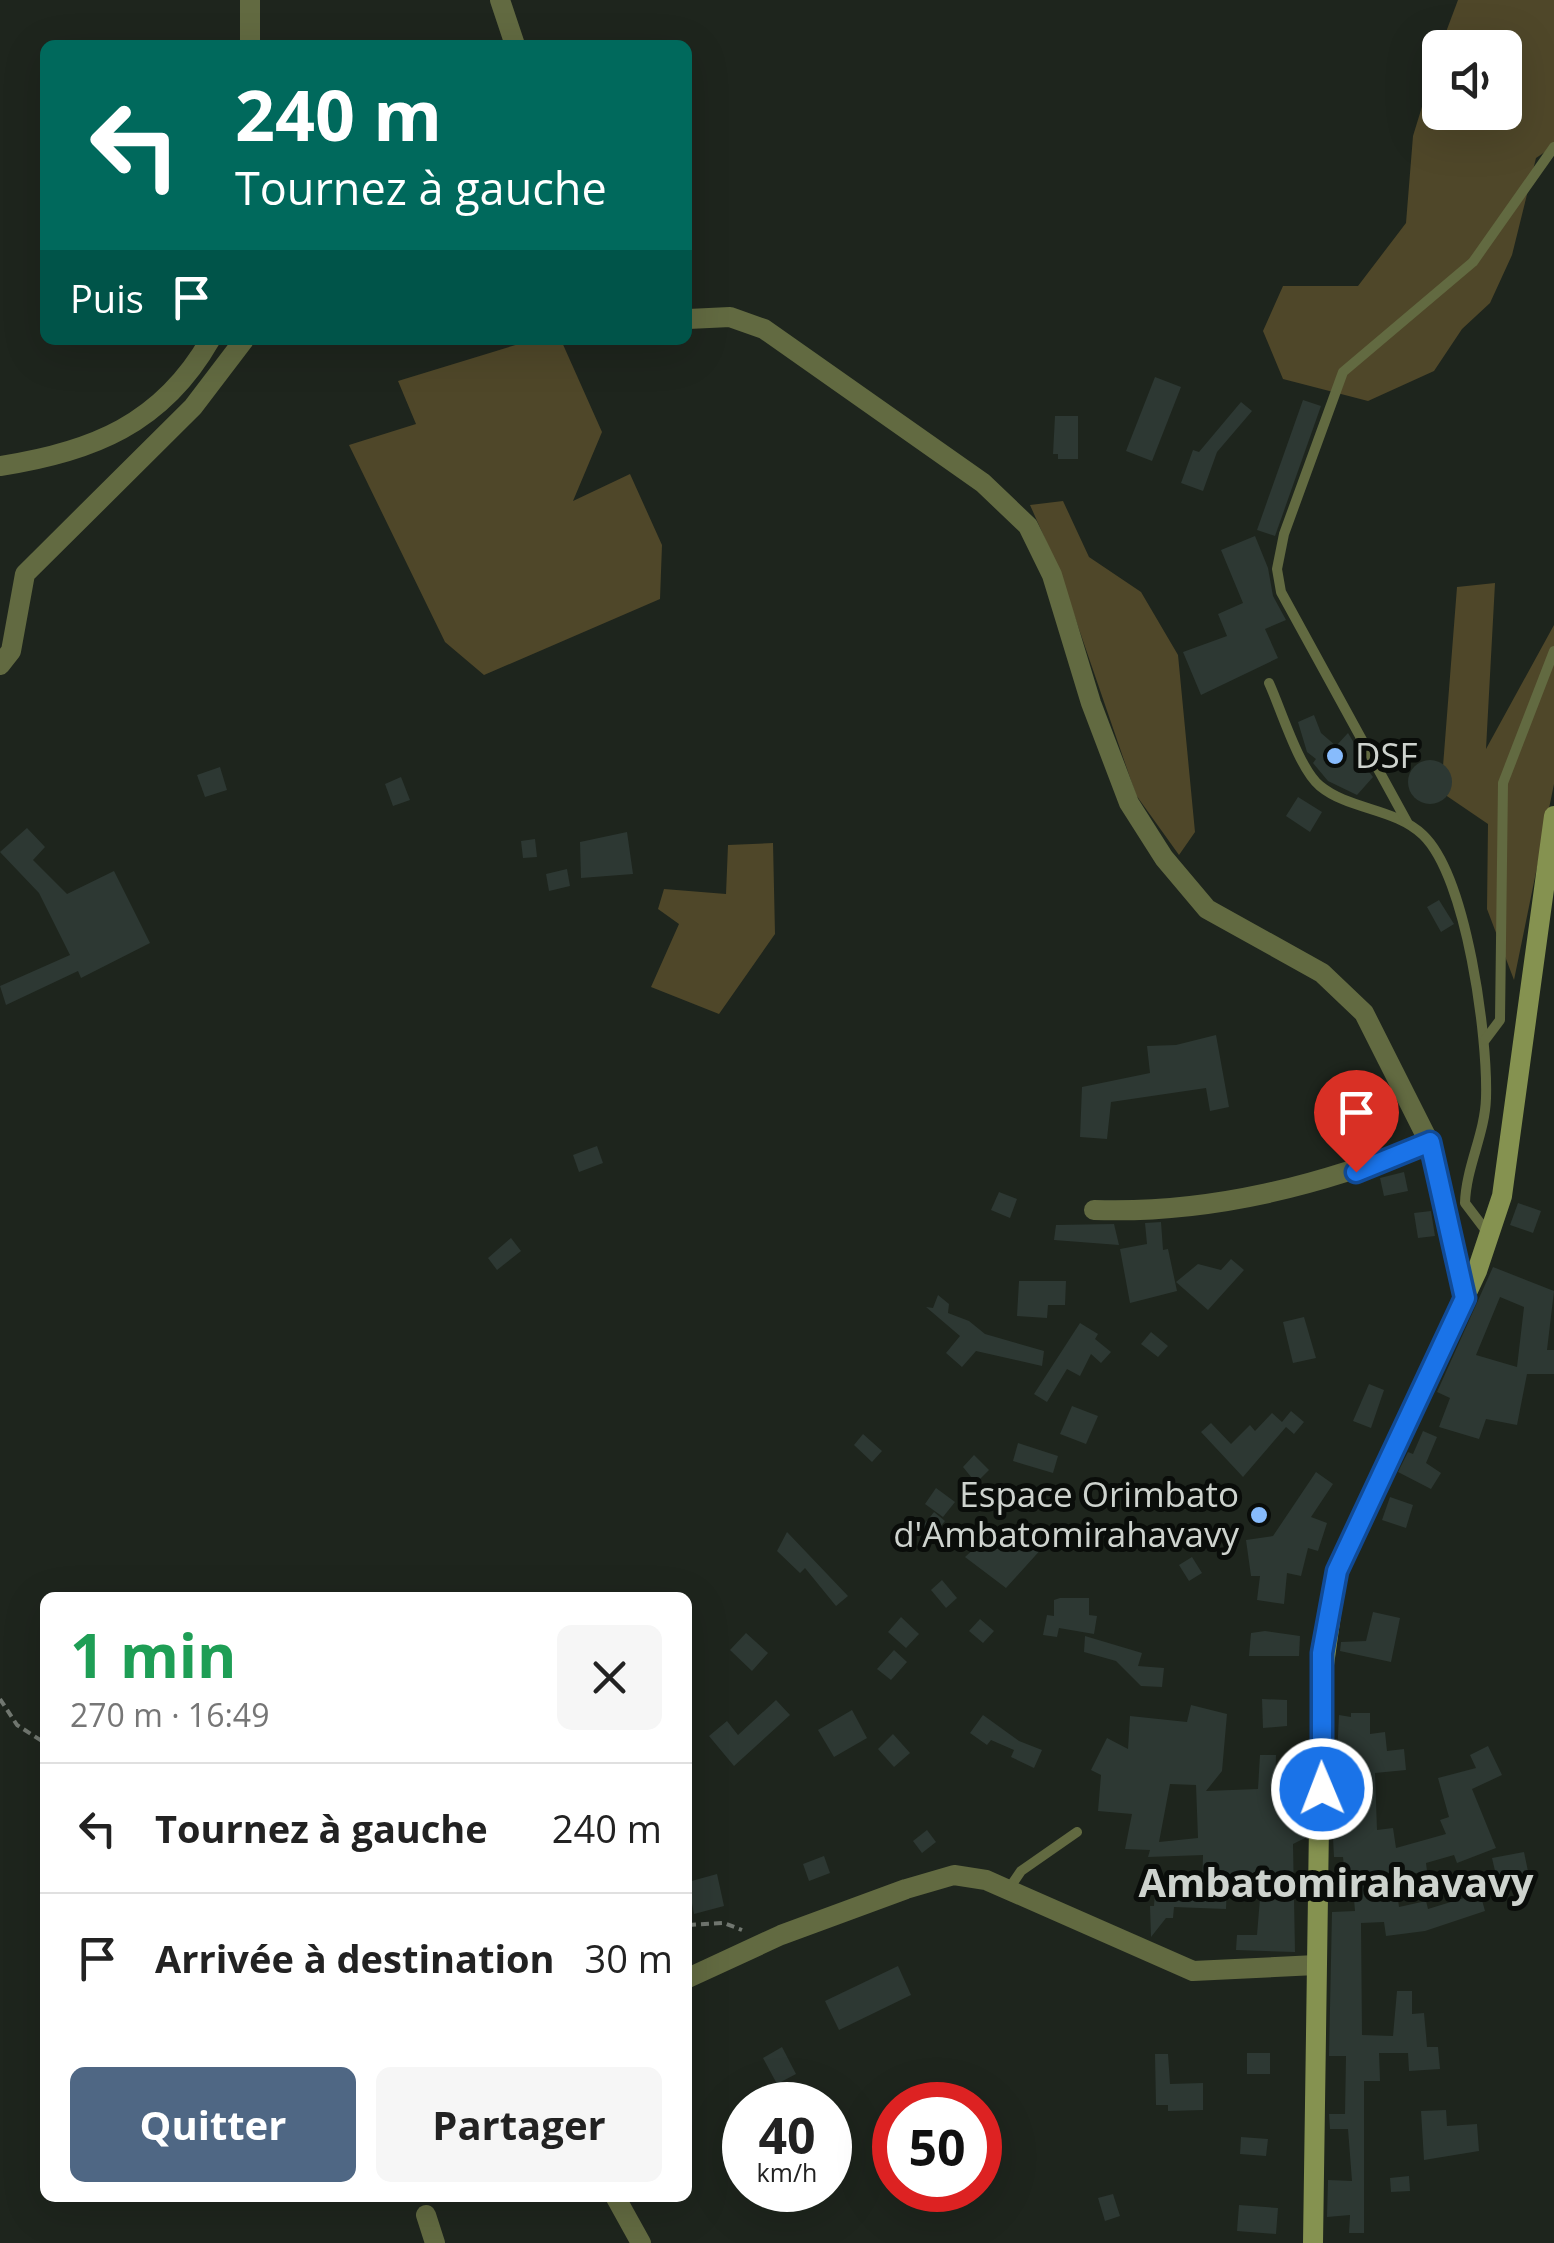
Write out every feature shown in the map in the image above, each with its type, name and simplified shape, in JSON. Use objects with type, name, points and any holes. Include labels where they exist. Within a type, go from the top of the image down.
[{"type":"main road","points":[[1313,2243],[1318,2114],[1316,1965],[1321,1686],[1330,1597],[1366,1505],[1491,1238],[1511,1153],[1554,816]]},
{"type":"street","points":[[250,0],[250,40]]},
{"type":"street","points":[[500,0],[513,40]]},
{"type":"street","points":[[692,319],[730,318],[764,330],[983,483],[1028,526],[1052,575],[1091,702],[1130,803],[1164,858],[1206,909],[1322,973],[1364,1014],[1430,1142],[1465,1298]]},
{"type":"street","points":[[0,466],[66,456],[150,416],[198,362],[207,345]]},
{"type":"street","points":[[0,665],[12,651],[26,574],[193,407],[240,345]]},
{"type":"street","points":[[1094,1210],[1131,1212],[1242,1201],[1356,1172],[1430,1142]]},
{"type":"street","points":[[692,1976],[763,1943],[954,1875],[1008,1890],[1194,1971],[1316,1965]]},
{"type":"street","points":[[618,2202],[641,2243]]},
{"type":"street","points":[[426,2214],[435,2243]]},
{"type":"lane","points":[[1407,822],[1282,592],[1277,569],[1284,534],[1343,372],[1473,262],[1554,147]]},
{"type":"lane","points":[[1485,1040],[1500,1020],[1503,783],[1554,651]]},
{"type":"lane","points":[[1269,684],[1320,786],[1407,822],[1426,837],[1457,892],[1485,1040],[1486,1101],[1465,1202],[1491,1238]]},
{"type":"lane","points":[[1008,1890],[1021,1871],[1077,1832]]},
{"type":"path","points":[[0,1699],[17,1725],[40,1741]]},
{"type":"path","points":[[692,1925],[724,1923],[763,1943]]},
{"type":"shaded area","points":[[1458,0],[1554,0],[1554,146],[1536,158],[1512,255],[1490,303],[1462,329],[1434,371],[1368,401],[1283,379],[1263,331],[1283,286],[1358,286],[1406,223],[1413,136],[1422,107],[1422,130],[1522,130],[1522,30],[1447,30]]},
{"type":"shaded area","points":[[516,345],[563,345],[602,432],[573,501],[630,474],[662,545],[660,599],[484,675],[445,642],[349,445],[416,424],[398,381]]},
{"type":"shaded area","points":[[1063,501],[1089,557],[1141,592],[1178,655],[1195,832],[1179,855],[1136,795],[1058,568],[1030,505]]},
{"type":"shaded area","points":[[1495,583],[1486,749],[1554,625],[1554,784],[1514,980],[1487,909],[1488,824],[1441,792],[1457,587]]},
{"type":"shaded area","points":[[773,843],[775,934],[719,1014],[651,987],[679,924],[658,909],[664,889],[726,894],[728,845]]},
{"type":"building","points":[[1155,377],[1181,387],[1152,461],[1126,451]]},
{"type":"building","points":[[1303,400],[1321,406],[1275,536],[1257,530]]},
{"type":"building","points":[[1241,402],[1252,411],[1217,452],[1203,491],[1181,483],[1193,450],[1199,452]]},
{"type":"building","points":[[1055,416],[1078,416],[1078,459],[1058,459],[1058,454],[1053,454]]},
{"type":"building","points":[[1255,536],[1268,568],[1273,596],[1286,620],[1265,629],[1278,658],[1201,695],[1183,652],[1227,636],[1218,614],[1243,603],[1221,550]]},
{"type":"building","name":"DSF","points":[[1314,715],[1321,733],[1336,746],[1348,733],[1357,748],[1354,752],[1373,777],[1357,795],[1328,781],[1313,763],[1316,759],[1307,752],[1298,722]]},
{"type":"building","points":[[1430,760],[1445,767],[1452,782],[1445,797],[1430,804],[1415,797],[1408,782],[1415,767]]},
{"type":"building","points":[[220,767],[227,790],[205,797],[197,775]]},
{"type":"building","points":[[401,777],[410,800],[393,806],[385,784]]},
{"type":"building","points":[[1298,797],[1322,812],[1310,832],[1286,816]]},
{"type":"building","points":[[27,828],[45,847],[33,860],[67,894],[114,871],[150,943],[81,978],[78,971],[6,1005],[0,986],[70,955],[39,893],[0,852]]},
{"type":"building","points":[[627,832],[633,874],[581,878],[580,842]]},
{"type":"building","points":[[535,839],[537,857],[523,858],[521,841]]},
{"type":"building","points":[[567,869],[570,886],[549,891],[546,874]]},
{"type":"building","points":[[1439,900],[1454,924],[1441,932],[1427,907]]},
{"type":"building","points":[[1216,1035],[1229,1107],[1210,1111],[1206,1088],[1111,1102],[1107,1139],[1080,1137],[1082,1087],[1150,1073],[1147,1046],[1176,1045]]},
{"type":"building","points":[[597,1146],[603,1163],[579,1172],[573,1155]]},
{"type":"building","points":[[1404,1172],[1408,1191],[1384,1196],[1380,1178]]},
{"type":"building","points":[[999,1192],[1017,1199],[1010,1218],[991,1210]]},
{"type":"building","points":[[1518,1203],[1541,1211],[1533,1233],[1510,1225]]},
{"type":"building","points":[[1431,1211],[1435,1236],[1418,1238],[1414,1213]]},
{"type":"building","points":[[1161,1222],[1163,1250],[1168,1249],[1177,1291],[1130,1303],[1120,1249],[1147,1244],[1145,1223]]},
{"type":"building","points":[[1114,1224],[1119,1245],[1054,1240],[1056,1225]]},
{"type":"building","points":[[511,1238],[521,1251],[497,1270],[488,1258]]},
{"type":"building","points":[[1231,1259],[1244,1270],[1208,1310],[1176,1282],[1198,1264],[1221,1270]]},
{"type":"building","points":[[1493,1267],[1554,1291],[1547,1350],[1554,1350],[1554,1374],[1527,1374],[1517,1425],[1486,1419],[1479,1439],[1439,1427],[1450,1398],[1437,1392]],"holes":[[[1500,1297],[1524,1307],[1517,1367],[1476,1355]]]},
{"type":"building","points":[[1019,1281],[1066,1281],[1065,1305],[1048,1305],[1047,1318],[1017,1316]]},
{"type":"building","points":[[938,1295],[949,1304],[948,1313],[969,1321],[985,1334],[1044,1351],[1042,1366],[976,1351],[962,1367],[946,1353],[960,1336],[926,1307],[933,1308]]},
{"type":"building","points":[[1304,1317],[1316,1358],[1293,1363],[1283,1322]]},
{"type":"building","points":[[1080,1323],[1098,1334],[1095,1339],[1111,1352],[1101,1363],[1091,1354],[1080,1376],[1067,1369],[1047,1402],[1034,1394]]},
{"type":"building","points":[[1151,1332],[1168,1346],[1158,1357],[1141,1344]]},
{"type":"building","points":[[1369,1384],[1384,1390],[1371,1428],[1353,1421]]},
{"type":"building","points":[[1072,1406],[1098,1416],[1086,1444],[1060,1434]]},
{"type":"building","points":[[1291,1411],[1304,1422],[1294,1434],[1286,1427],[1243,1477],[1201,1432],[1211,1423],[1231,1444],[1250,1425],[1255,1431],[1272,1413],[1282,1422]]},
{"type":"building","points":[[1423,1431],[1437,1437],[1426,1463],[1441,1473],[1431,1489],[1398,1472],[1408,1452],[1413,1454]]},
{"type":"building","points":[[863,1434],[882,1451],[872,1462],[854,1445]]},
{"type":"building","points":[[1018,1443],[1058,1456],[1053,1473],[1013,1461]]},
{"type":"building","points":[[974,1455],[989,1470],[976,1483],[963,1467]]},
{"type":"building","points":[[1316,1472],[1333,1484],[1311,1517],[1327,1523],[1318,1551],[1308,1548],[1301,1576],[1287,1573],[1284,1604],[1257,1600],[1260,1576],[1251,1576],[1246,1540],[1273,1536]]},
{"type":"building","points":[[936,1488],[955,1502],[943,1517],[925,1504]]},
{"type":"building","points":[[1390,1497],[1413,1505],[1406,1528],[1382,1520]]},
{"type":"building","points":[[934,1512],[945,1521],[933,1536],[922,1527]]},
{"type":"building","points":[[997,1528],[1013,1541],[1037,1530],[1044,1546],[1006,1588],[965,1557]]},
{"type":"building","points":[[787,1532],[848,1596],[836,1606],[805,1568],[800,1573],[777,1551]]},
{"type":"building","points":[[1192,1557],[1202,1573],[1189,1581],[1179,1565]]},
{"type":"building","points":[[942,1580],[957,1598],[946,1608],[931,1590]]},
{"type":"building","points":[[1089,1598],[1089,1615],[1097,1616],[1094,1634],[1059,1628],[1057,1637],[1043,1635],[1047,1615],[1054,1616],[1054,1600]]},
{"type":"building","points":[[1373,1612],[1400,1618],[1391,1662],[1340,1651],[1341,1642],[1366,1641]]},
{"type":"building","points":[[901,1617],[919,1634],[906,1648],[888,1632]]},
{"type":"building","points":[[980,1619],[994,1631],[983,1643],[969,1631]]},
{"type":"building","points":[[746,1633],[768,1653],[752,1671],[730,1650]]},
{"type":"building","points":[[1251,1633],[1300,1636],[1299,1656],[1249,1656]]},
{"type":"building","points":[[1085,1636],[1142,1653],[1138,1666],[1164,1668],[1162,1687],[1141,1686],[1116,1661],[1084,1652]]},
{"type":"building","points":[[894,1650],[907,1662],[891,1680],[877,1669]]},
{"type":"building","points":[[1262,1699],[1287,1700],[1287,1726],[1263,1728]]},
{"type":"building","points":[[776,1700],[790,1715],[734,1766],[709,1736],[727,1721],[738,1735]]},
{"type":"building","points":[[1191,1705],[1227,1714],[1222,1771],[1206,1791],[1258,1789],[1260,1755],[1276,1755],[1275,1799],[1304,1799],[1305,1838],[1293,1844],[1295,1952],[1236,1950],[1237,1935],[1257,1935],[1261,1886],[1257,1884],[1227,1886],[1226,1909],[1174,1907],[1173,1918],[1166,1918],[1151,1937],[1150,1906],[1154,1906],[1155,1892],[1202,1893],[1203,1855],[1148,1857],[1150,1850],[1125,1849],[1132,1814],[1098,1811],[1101,1775],[1091,1770],[1107,1738],[1128,1749],[1130,1716],[1187,1722]],"holes":[[[1170,1784],[1196,1785],[1198,1838],[1159,1842]]]},
{"type":"building","points":[[852,1710],[867,1738],[834,1757],[818,1730]]},
{"type":"building","points":[[1351,1713],[1370,1713],[1370,1734],[1385,1732],[1387,1751],[1404,1749],[1406,1770],[1375,1773],[1377,1830],[1393,1828],[1396,1848],[1446,1834],[1440,1820],[1449,1817],[1438,1778],[1476,1768],[1470,1755],[1488,1746],[1502,1775],[1472,1789],[1496,1848],[1457,1863],[1454,1855],[1426,1863],[1427,1871],[1395,1877],[1399,1907],[1426,1901],[1428,1909],[1480,1893],[1485,1911],[1425,1931],[1386,1936],[1384,1922],[1361,1923],[1362,2035],[1393,2036],[1397,1991],[1412,1991],[1412,2014],[1424,2013],[1427,2047],[1438,2047],[1440,2069],[1409,2071],[1408,2053],[1379,2053],[1380,2081],[1364,2081],[1364,2233],[1349,2233],[1350,2215],[1327,2217],[1328,2180],[1352,2181],[1348,2129],[1330,2129],[1329,2114],[1345,2114],[1346,2056],[1329,2056],[1332,1912],[1355,1911],[1352,1875],[1345,1876],[1343,1857],[1334,1857],[1333,1838],[1339,1715],[1351,1717]]},
{"type":"building","points":[[983,1715],[1019,1741],[1042,1750],[1034,1768],[1011,1757],[1014,1750],[991,1740],[987,1745],[970,1733]]},
{"type":"building","points":[[893,1734],[910,1753],[894,1767],[878,1749]]},
{"type":"building","points":[[927,1830],[936,1842],[922,1853],[913,1841]]},
{"type":"building","points":[[1524,1852],[1530,1881],[1499,1888],[1492,1858]]},
{"type":"building","points":[[824,1856],[830,1873],[809,1881],[803,1864]]},
{"type":"building","points":[[717,1874],[724,1906],[694,1914],[692,1881]]},
{"type":"building","points":[[898,1966],[911,1995],[839,2030],[825,2001]]},
{"type":"building","points":[[782,2047],[796,2074],[776,2082],[763,2058]]},
{"type":"building","points":[[1247,2053],[1270,2053],[1270,2074],[1247,2074]]},
{"type":"building","points":[[1155,2054],[1168,2054],[1170,2084],[1203,2083],[1203,2110],[1168,2111],[1168,2105],[1156,2105]]},
{"type":"building","points":[[1446,2110],[1447,2126],[1477,2124],[1479,2151],[1424,2160],[1421,2111]]},
{"type":"building","points":[[1241,2137],[1268,2139],[1266,2156],[1240,2154]]},
{"type":"building","points":[[1409,2176],[1410,2191],[1391,2192],[1390,2178]]},
{"type":"building","points":[[1113,2194],[1120,2216],[1105,2221],[1098,2198]]},
{"type":"building","points":[[1239,2205],[1278,2208],[1276,2234],[1237,2231]]},
{"type":"place","name":"DSF","points":[[1335,756]]},
{"type":"place","name":"Espace Orimbato d'Ambatomirahavavy","points":[[1259,1515]]},
{"type":"district","name":"Ambatomirahavavy","points":[[1336,1883]]},
{"type":"route","points":[[1322,1789],[1322,1653],[1337,1571],[1465,1298],[1430,1142],[1356,1172]]}]
